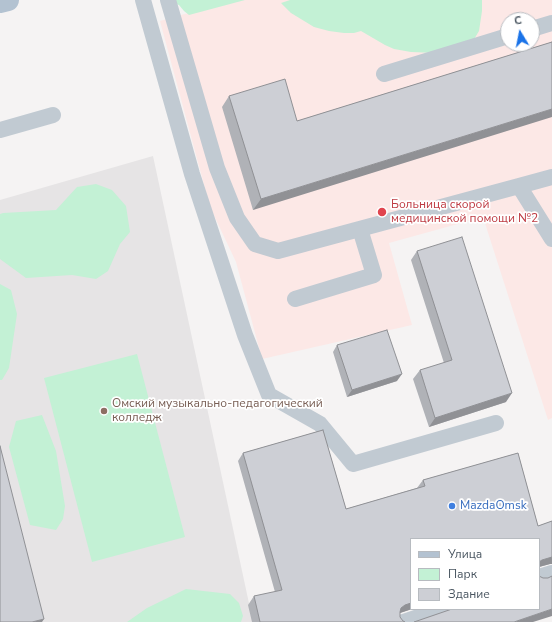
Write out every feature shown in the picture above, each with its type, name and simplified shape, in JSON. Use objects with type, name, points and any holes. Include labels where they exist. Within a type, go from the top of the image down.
[{"type":"main road","points":[[0,2],[8,0]]},
{"type":"lane","points":[[143,0],[192,174],[245,335],[269,395],[320,424],[353,464],[496,423]]},
{"type":"lane","points":[[168,0],[218,168],[237,218],[255,244],[278,251],[552,177]]},
{"type":"lane","points":[[540,27],[552,23]]},
{"type":"lane","points":[[384,74],[500,38]]},
{"type":"lane","points":[[0,130],[53,114]]},
{"type":"lane","points":[[519,186],[552,238]]},
{"type":"lane","points":[[295,299],[374,275],[360,229]]},
{"type":"lane","points":[[540,577],[552,573]]},
{"type":"lane","points":[[403,622],[439,610]]},
{"type":"shaded area","name":"Больница скорой медицинской помощи №2","points":[[234,0],[552,0],[552,418],[548,420],[483,217],[389,243],[412,325],[262,359],[236,262],[210,207],[160,21]]},
{"type":"shaded area","name":"Омский музыкально-педагогический колледж","points":[[153,156],[253,622],[0,622],[0,200]]},
{"type":"green space","points":[[173,0],[245,0],[189,15]]},
{"type":"green space","points":[[290,0],[482,0],[482,11],[479,31],[473,41],[436,53],[411,52],[394,49],[361,31],[344,33],[314,27],[291,13],[281,3]]},
{"type":"green space","points":[[96,184],[112,190],[126,206],[130,232],[120,244],[108,271],[96,279],[72,275],[26,278],[0,259],[0,214],[56,210],[77,187]]},
{"type":"green space","points":[[0,284],[11,290],[17,314],[9,368],[2,380],[0,380]]},
{"type":"green space","points":[[137,354],[185,537],[92,562],[44,378]]},
{"type":"green space","points":[[42,415],[56,451],[65,506],[63,519],[56,530],[30,525],[9,447],[16,421]]},
{"type":"green space","points":[[186,589],[230,594],[239,603],[243,616],[241,622],[127,622],[147,608]]},
{"type":"building","name":"Больница скорой медицинской помощи №2","points":[[552,42],[552,109],[261,199],[229,96],[285,79],[297,121],[520,52],[540,52],[540,46]]},
{"type":"building","points":[[462,237],[512,393],[435,418],[420,370],[452,360],[417,251]]},
{"type":"building","points":[[387,330],[402,374],[352,390],[337,345]]},
{"type":"building","name":"MazdaOmsk","points":[[323,430],[346,509],[425,486],[423,480],[518,453],[538,526],[552,521],[552,557],[540,561],[540,538],[410,538],[410,603],[401,608],[400,612],[400,617],[405,622],[260,622],[254,596],[282,590],[243,453]]},
{"type":"building","points":[[0,446],[44,619],[32,622],[0,622]]},
{"type":"building","points":[[540,576],[548,578],[552,576],[552,609],[514,622],[414,622],[449,610],[540,610]]},
{"type":"place","name":"Больница скорой медицинской помощи №2","points":[[382,212]]},
{"type":"place","name":"Омский музыкально-педагогический колледж","points":[[104,411]]},
{"type":"place","name":"MazdaOmsk","points":[[452,506]]}]
